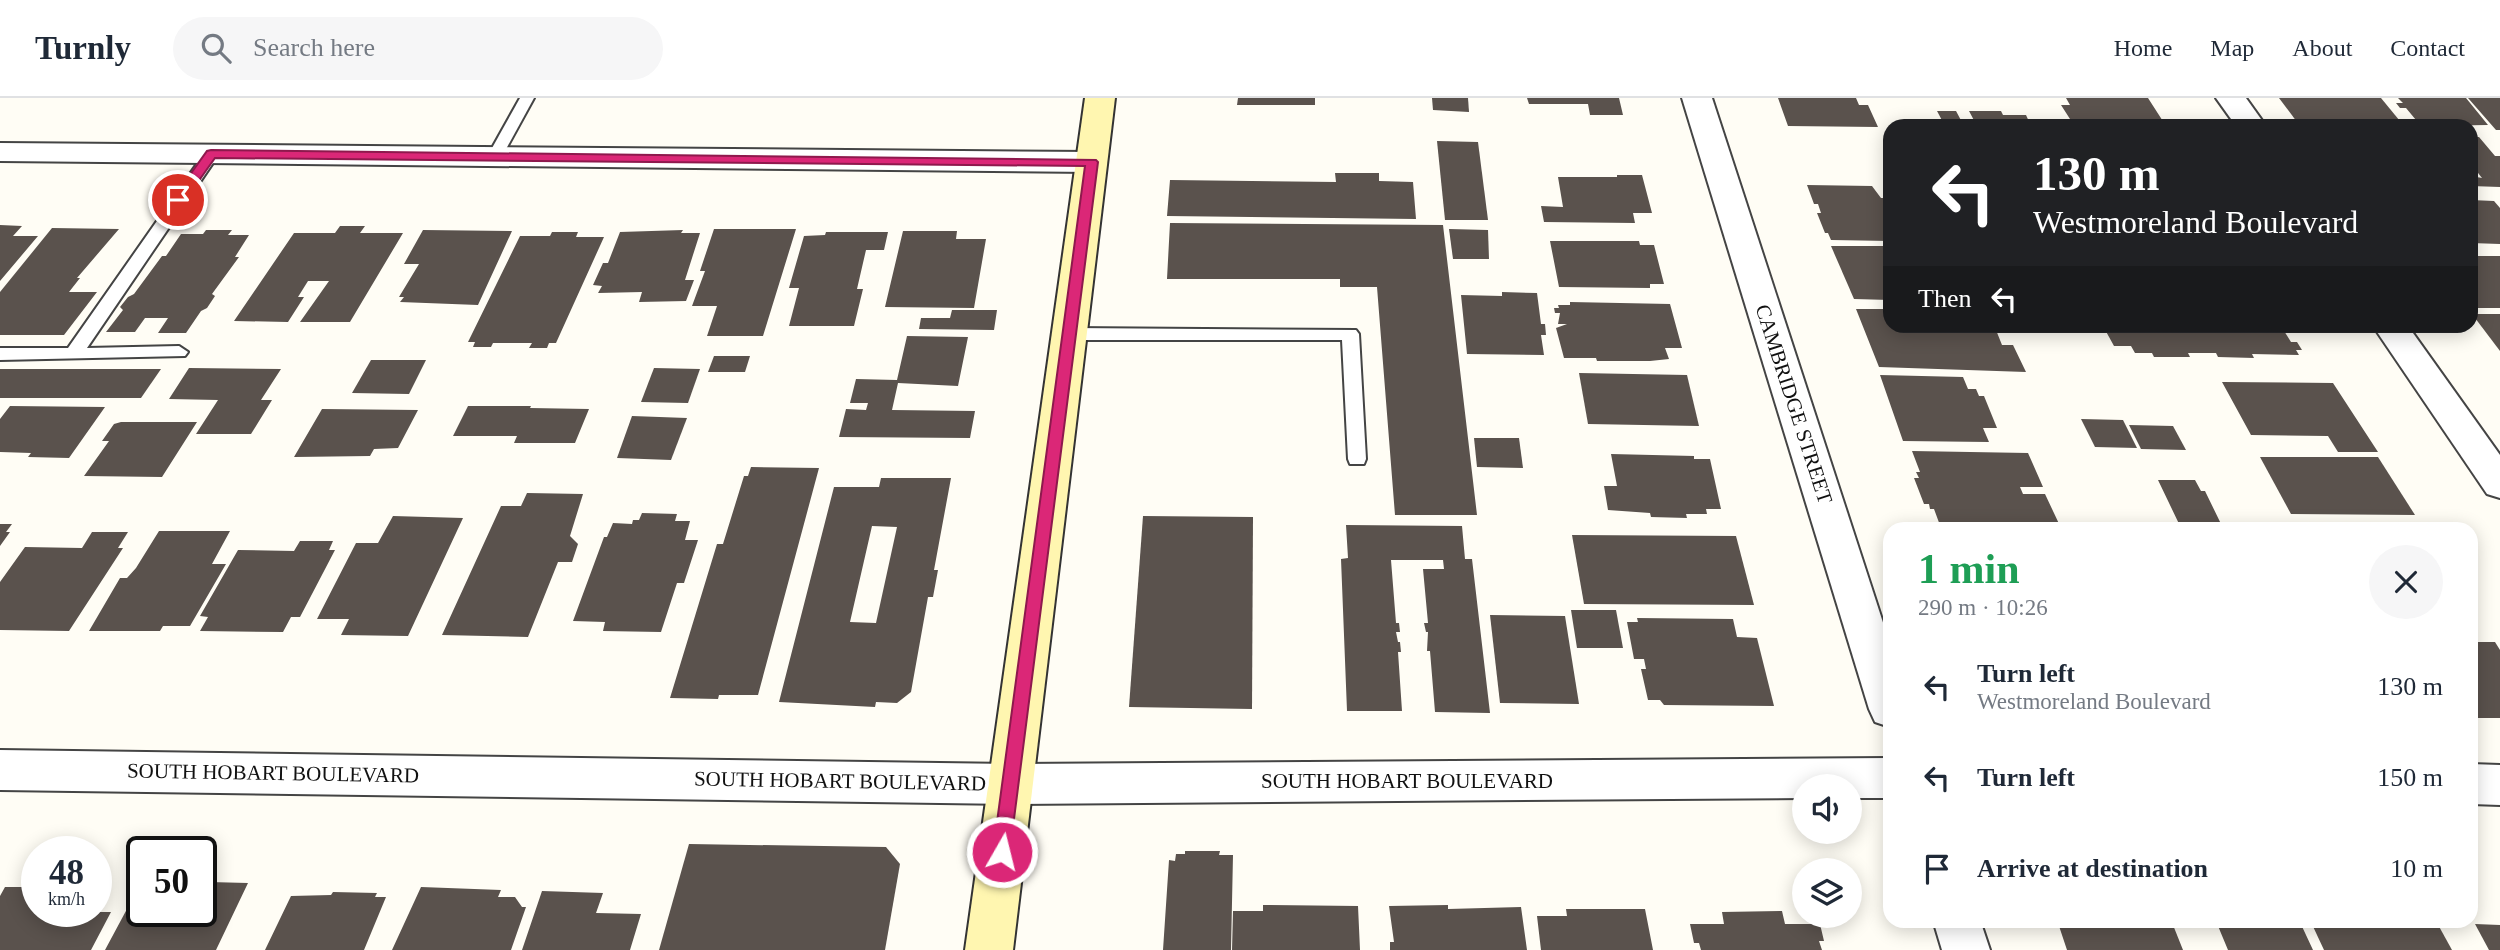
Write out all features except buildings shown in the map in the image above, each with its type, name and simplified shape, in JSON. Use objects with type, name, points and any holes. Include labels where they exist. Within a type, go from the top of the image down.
[{"type":"main road","points":[[989,950],[1100,98]]},
{"type":"street","name":"CAMBRIDGE STREET","points":[[1697,98],[1883,687]]},
{"type":"street","points":[[2231,98],[2246,119]]},
{"type":"street","points":[[0,152],[1091,162]]},
{"type":"street","points":[[2395,333],[2500,484]]},
{"type":"street","name":"SOUTH HOBART BOULEVARD","points":[[0,770],[1011,784],[1883,778]]},
{"type":"street","points":[[2478,784],[2500,785]]},
{"type":"street","points":[[1959,928],[1966,950]]},
{"type":"lane","points":[[495,156],[527,98]]},
{"type":"lane","points":[[73,354],[211,154]]},
{"type":"lane","points":[[1070,334],[1350,334],[1357,459]]},
{"type":"lane","points":[[0,354],[179,352]]},
{"type":"route","points":[[178,200],[211,154],[1091,162],[1002,852]]}]
